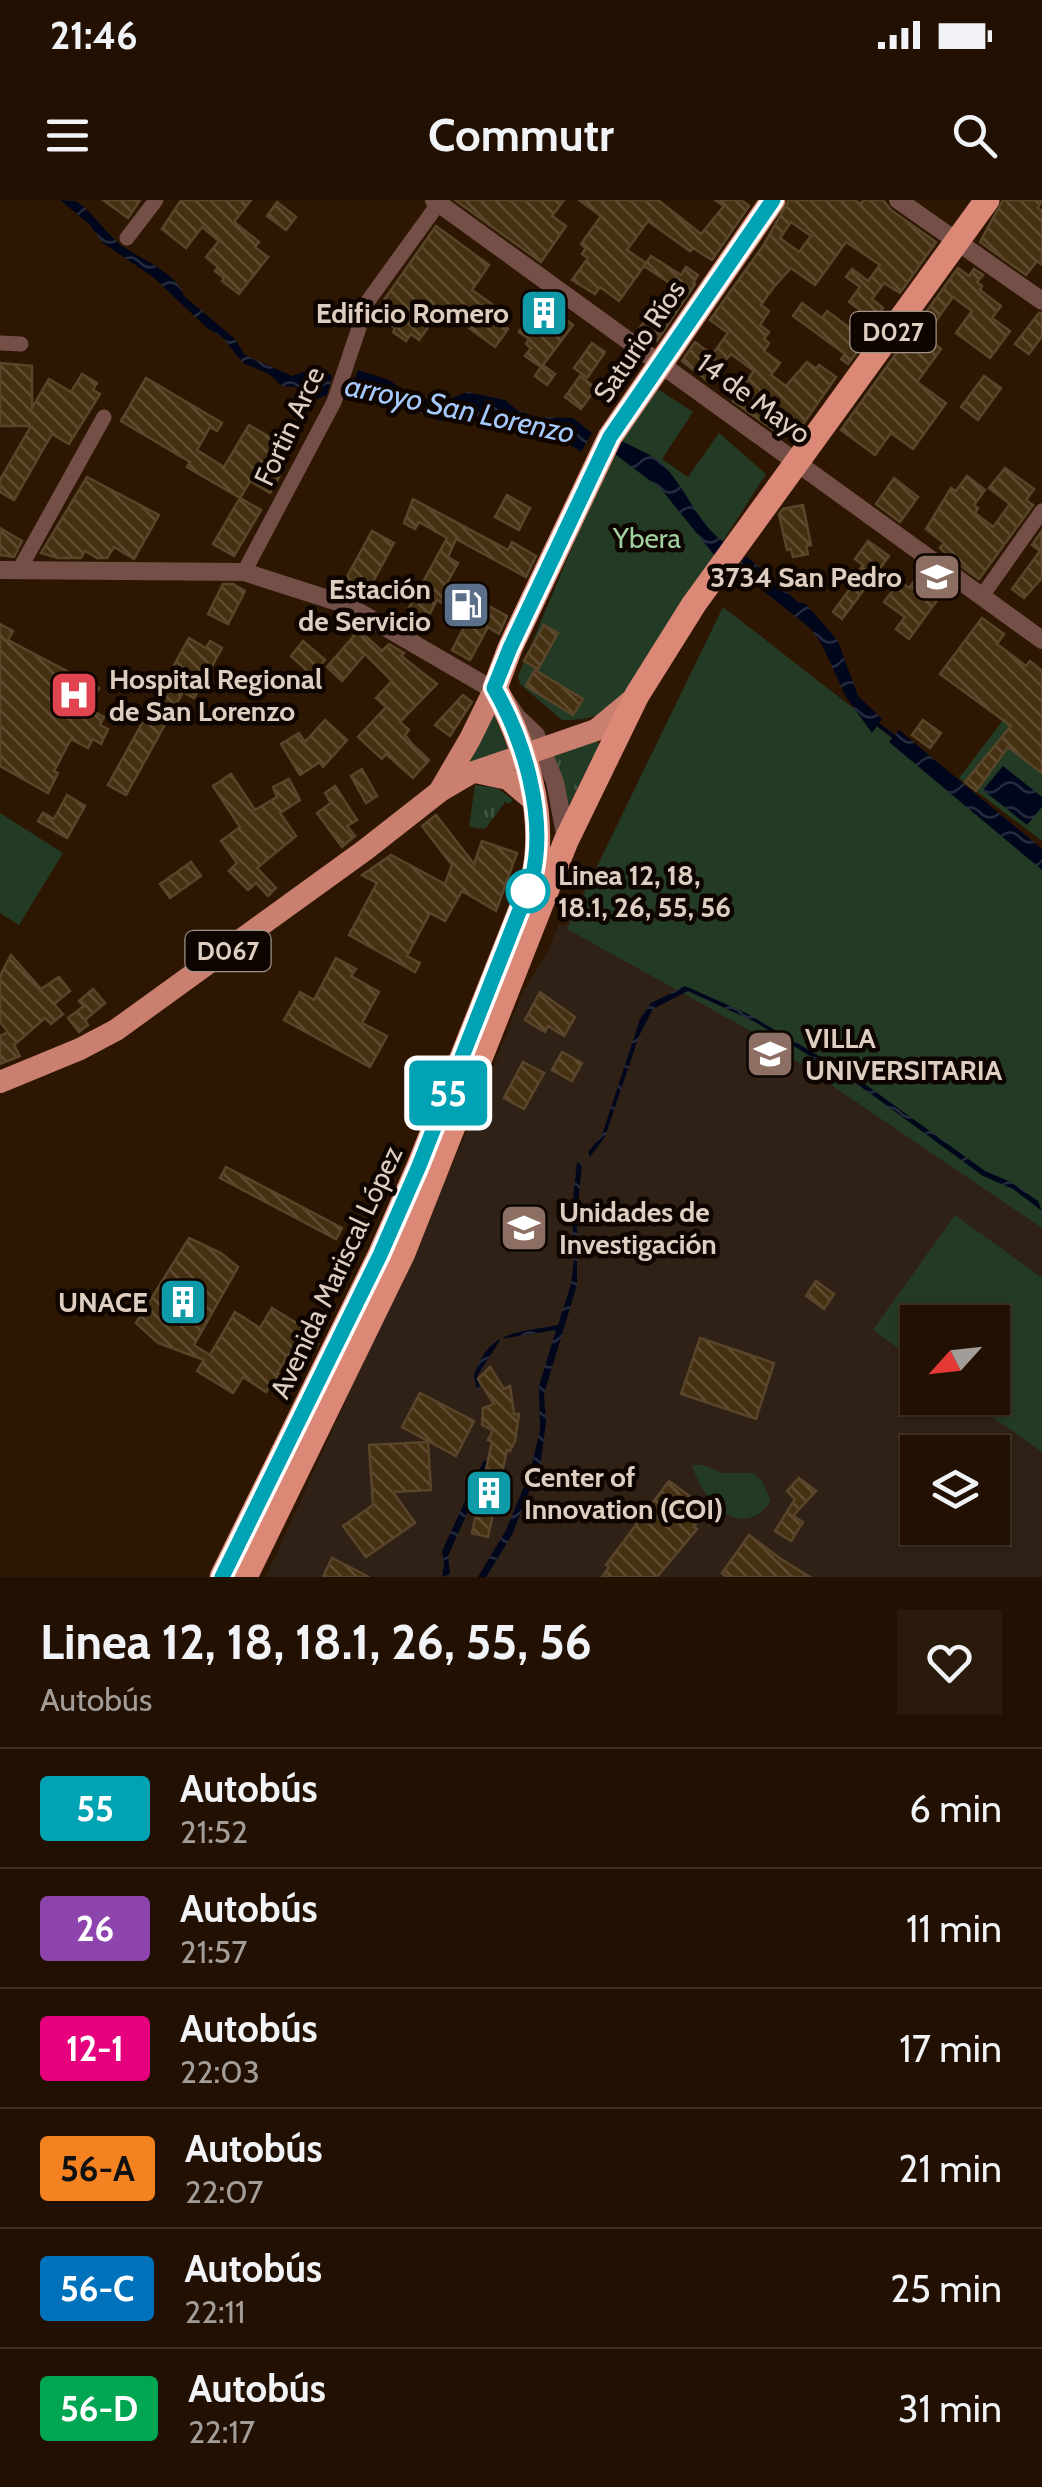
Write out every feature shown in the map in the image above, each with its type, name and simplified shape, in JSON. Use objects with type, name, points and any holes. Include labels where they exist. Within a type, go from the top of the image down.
[{"type":"highway","name":"Saturio Ríos","points":[[494,688],[600,454],[773,200]]},
{"type":"highway","name":"D027","points":[[798,465],[988,200]]},
{"type":"highway","name":"Avenida Mariscal López","points":[[245,1577],[403,1253],[566,842],[637,695],[719,570],[798,465]]},
{"type":"highway","name":"Avenida Mariscal López","points":[[222,1577],[343,1334],[426,1148],[532,879],[538,854],[532,753],[494,688]]},
{"type":"main road","name":"D067","points":[[438,792],[494,688]]},
{"type":"main road","name":"D067","points":[[0,1082],[80,1049],[142,1012],[365,850],[438,792],[471,774],[596,730],[637,695]]},
{"type":"main road","points":[[471,774],[492,773],[508,778],[536,802]]},
{"type":"street","points":[[128,238],[156,200]]},
{"type":"street","points":[[898,200],[1042,301]]},
{"type":"street","name":"14 de Mayo","points":[[438,201],[1042,640]]},
{"type":"street","name":"Fortin Arce","points":[[244,572],[334,402],[368,301],[438,201]]},
{"type":"street","points":[[0,344],[21,344]]},
{"type":"street","points":[[9,570],[104,417]]},
{"type":"street","points":[[982,596],[1042,511]]},
{"type":"street","points":[[9,570],[244,572],[347,605],[494,688]]},
{"type":"street","points":[[532,753],[555,782],[566,842]]},
{"type":"shaded area","name":"VILLA UNIVERSITARIA","points":[[723,607],[1042,855],[1042,1577],[266,1577],[474,1116],[523,992],[547,953],[559,923],[564,926]]},
{"type":"green space","name":"Ybera","points":[[655,387],[693,412],[662,459],[688,477],[719,433],[766,474],[628,689],[599,714],[562,720],[520,684],[518,676],[610,457]]},
{"type":"green space","points":[[723,607],[1042,855],[1042,1228],[756,1034],[567,929]]},
{"type":"green space","points":[[1042,669],[1042,841],[959,778]]},
{"type":"green space","points":[[494,714],[508,749],[467,767]]},
{"type":"green space","points":[[597,741],[599,745],[568,807],[551,756]]},
{"type":"green space","points":[[475,785],[497,788],[513,800],[505,802],[485,829],[469,827]]},
{"type":"green space","points":[[0,813],[63,853],[19,925],[0,913]]},
{"type":"green space","points":[[955,1215],[1042,1278],[1042,1452],[990,1415],[1010,1415],[1010,1305],[900,1305],[900,1350],[873,1330]]},
{"type":"green space","points":[[692,1465],[722,1473],[754,1473],[771,1501],[759,1513],[735,1518],[713,1503]]},
{"type":"water","points":[[60,200],[76,201],[122,246],[174,280],[184,296],[235,339],[245,355],[292,376],[317,370],[332,376],[327,395],[317,399],[306,388],[282,386],[269,374],[243,363],[223,338],[153,277],[103,243],[89,224]]},
{"type":"water","points":[[358,370],[389,380],[410,395],[440,403],[467,392],[505,400],[536,417],[573,418],[592,433],[581,452],[557,437],[528,432],[507,422],[441,421],[391,393],[349,396]]},
{"type":"water","points":[[618,438],[655,458],[673,476],[706,526],[724,542],[715,556],[661,489],[611,451]]},
{"type":"water","points":[[746,556],[798,602],[806,604],[838,641],[858,696],[882,719],[872,733],[846,697],[810,628],[736,569]]},
{"type":"water","points":[[899,730],[1042,849],[1042,870],[889,742]]},
{"type":"water","points":[[1003,766],[1042,797],[1042,807],[1027,825],[983,790]]},
{"type":"water","points":[[685,986],[746,1013],[858,1079],[985,1171],[1011,1182],[1038,1201],[1042,1211],[1013,1189],[983,1176],[871,1094],[755,1022],[688,991],[653,1009],[639,1036],[605,1137],[590,1157],[588,1152],[602,1135],[640,1019],[651,1003]]},
{"type":"water","points":[[577,1162],[582,1165],[577,1285],[544,1394],[546,1422],[541,1461],[512,1535],[486,1577],[478,1577],[506,1530],[530,1472],[540,1430],[539,1386],[556,1330],[501,1339],[558,1325],[574,1260],[572,1208]]},
{"type":"water","points":[[501,1339],[477,1376],[477,1390],[474,1376],[487,1350]]},
{"type":"water","points":[[484,1460],[487,1461],[479,1487],[448,1556],[450,1574],[442,1577],[442,1551]]},
{"type":"building","points":[[103,200],[140,200],[128,218]]},
{"type":"building","points":[[181,200],[251,200],[234,222],[259,242],[255,247],[268,257],[239,294],[222,281],[224,278],[215,271],[218,267],[206,257],[219,241],[202,227],[186,248],[162,229]]},
{"type":"building","points":[[455,200],[564,200],[552,216],[566,226],[541,262]]},
{"type":"building","points":[[579,200],[658,200],[701,234],[724,206],[715,200],[741,200],[749,206],[712,260],[693,248],[690,251],[648,221],[627,250],[646,263],[619,301],[600,287],[595,294],[572,280],[588,258],[582,254],[586,248],[581,244],[601,216]]},
{"type":"building","points":[[789,200],[855,200],[860,204],[864,200],[883,200],[936,242],[900,293],[884,283],[872,299],[883,308],[874,320],[849,302],[860,287],[846,277],[852,269],[868,281],[880,265],[846,242],[815,285],[791,268],[773,288],[761,305],[769,311],[760,325],[769,332],[764,339],[769,343],[764,351],[780,363],[771,375],[786,386],[807,362],[836,377],[796,434],[781,423],[775,431],[733,401],[754,371],[731,354],[708,381],[682,361],[695,342],[712,355],[728,333],[710,320],[763,246]],"holes":[[[791,222],[811,236],[799,252],[780,238]]]},
{"type":"building","points":[[1003,200],[1042,200],[1038,208],[1042,211],[1042,265],[1037,261],[1026,275],[980,242]]},
{"type":"building","points":[[277,202],[296,217],[286,230],[267,216]]},
{"type":"building","points":[[436,226],[489,265],[472,290],[496,307],[490,316],[508,329],[495,347],[442,308],[419,340],[411,334],[406,341],[393,332],[395,328],[377,310]]},
{"type":"building","points":[[651,256],[681,275],[686,267],[698,275],[657,341],[639,329],[653,309],[659,313],[677,288],[644,266]]},
{"type":"building","points":[[958,268],[969,276],[974,269],[983,275],[977,282],[982,286],[980,290],[1001,306],[992,318],[1010,331],[990,358],[956,333],[972,311],[953,297],[925,336],[941,349],[917,382],[946,403],[913,449],[891,433],[875,455],[841,430]]},
{"type":"building","points":[[538,292],[573,325],[543,365],[555,374],[547,385],[535,376],[541,367],[525,356],[531,348],[526,344],[529,339],[519,332],[532,313],[525,308]]},
{"type":"building","points":[[802,303],[822,318],[827,311],[866,340],[848,364],[841,359],[845,354],[793,316]]},
{"type":"building","points":[[1039,313],[1042,336],[1029,354],[1015,344]]},
{"type":"building","points":[[592,343],[605,352],[587,378],[574,368]]},
{"type":"building","points":[[0,363],[32,366],[32,408],[49,379],[71,392],[82,374],[97,383],[93,390],[100,394],[69,444],[52,434],[14,500],[0,492],[0,480],[31,426],[0,426]]},
{"type":"building","points":[[580,376],[596,388],[581,409],[565,397]]},
{"type":"building","points":[[984,376],[1001,388],[978,420],[961,407]]},
{"type":"building","points":[[146,378],[222,423],[217,431],[210,427],[197,450],[224,467],[249,425],[283,445],[271,465],[282,472],[270,493],[250,481],[240,498],[187,467],[190,462],[121,421]]},
{"type":"building","points":[[1005,468],[1034,489],[1026,500],[1033,505],[979,579],[951,559],[940,548],[944,543],[926,529],[951,488],[956,491],[967,476],[985,490],[974,505],[978,508],[975,513],[993,527],[1010,504],[989,488]]},
{"type":"building","points":[[87,477],[159,515],[134,559],[114,547],[107,558],[97,558],[85,551],[81,558],[41,553]]},
{"type":"building","points":[[894,478],[918,497],[900,522],[876,504]]},
{"type":"building","points":[[507,495],[530,508],[519,530],[495,517]]},
{"type":"building","points":[[240,498],[261,510],[234,556],[213,544]]},
{"type":"building","points":[[413,499],[508,550],[512,542],[536,556],[526,577],[456,539],[448,557],[458,563],[447,583],[507,616],[499,634],[488,627],[470,660],[452,650],[469,618],[437,600],[424,625],[405,615],[447,538],[419,522],[415,529],[404,523]]},
{"type":"building","points":[[803,505],[811,545],[806,546],[808,554],[793,557],[791,549],[787,550],[779,514],[783,509]]},
{"type":"building","points":[[0,528],[22,541],[14,557],[0,555]]},
{"type":"building","points":[[372,531],[394,543],[364,598],[342,586]]},
{"type":"building","points":[[1041,532],[1042,578],[1024,598],[1012,589],[1040,551],[1032,545]]},
{"type":"building","points":[[868,541],[889,556],[842,619],[833,612],[857,579],[854,577],[863,565],[855,559]]},
{"type":"building","points":[[923,569],[946,588],[909,639],[896,629],[905,617],[884,602],[900,581],[909,588]]},
{"type":"building","points":[[223,584],[233,584],[245,591],[228,624],[208,614]]},
{"type":"building","points":[[982,618],[1004,634],[997,644],[1026,666],[1030,661],[1042,671],[1042,773],[1008,747],[976,791],[965,782],[1011,726],[940,674]]},
{"type":"building","points":[[0,624],[13,631],[8,640],[99,688],[88,708],[104,717],[100,725],[108,729],[101,744],[93,739],[88,748],[71,739],[54,771],[58,773],[48,793],[0,766]]},
{"type":"building","points":[[544,625],[558,633],[538,669],[524,661]]},
{"type":"building","points":[[359,630],[382,651],[389,644],[404,653],[401,656],[437,684],[400,722],[409,730],[405,735],[429,760],[413,778],[386,754],[382,759],[358,737],[386,707],[376,698],[392,681],[365,654],[342,681],[327,667]]},
{"type":"building","points":[[189,638],[206,648],[210,641],[222,648],[194,698],[183,692],[126,795],[108,785]]},
{"type":"building","points":[[303,641],[325,660],[312,675],[291,656]]},
{"type":"building","points":[[535,670],[583,699],[573,715],[526,686]]},
{"type":"building","points":[[463,695],[472,702],[450,736],[435,725]]},
{"type":"building","points":[[325,720],[347,740],[323,767],[320,762],[300,775],[281,744],[299,733],[305,742]]},
{"type":"building","points":[[923,720],[941,733],[930,748],[912,735]]},
{"type":"building","points":[[362,769],[377,796],[366,803],[351,776]]},
{"type":"building","points":[[231,774],[255,810],[277,797],[273,787],[289,779],[300,800],[280,813],[296,836],[257,868],[276,888],[268,896],[256,883],[248,890],[229,871],[237,863],[221,841],[240,827],[213,786]]},
{"type":"building","points":[[335,786],[357,820],[347,826],[355,836],[342,847],[317,813],[331,803],[325,793]]},
{"type":"building","points":[[67,795],[85,806],[67,838],[38,821],[43,813],[54,819]]},
{"type":"building","points":[[436,815],[474,864],[482,841],[517,853],[496,911],[462,891],[445,921],[430,913],[407,956],[420,963],[415,972],[349,935],[377,883],[362,875],[391,855],[445,884],[452,865],[422,826]]},
{"type":"building","points":[[191,862],[201,876],[170,898],[160,884]]},
{"type":"building","points":[[11,955],[41,989],[59,977],[70,991],[54,1004],[63,1014],[51,1024],[45,1018],[14,1045],[20,1056],[0,1064],[0,1036],[8,1032],[0,1022],[0,976]]},
{"type":"building","points":[[336,958],[356,969],[351,976],[379,992],[362,1023],[387,1036],[370,1067],[284,1020],[300,992],[314,1000]]},
{"type":"building","points":[[93,989],[105,1003],[85,1020],[88,1025],[79,1032],[68,1018],[84,1006],[79,1001]]},
{"type":"building","points":[[540,992],[575,1017],[564,1036],[548,1026],[545,1032],[525,1020]]},
{"type":"building","points":[[562,1052],[582,1063],[572,1081],[552,1070]]},
{"type":"building","points":[[523,1062],[544,1073],[524,1109],[504,1098]]},
{"type":"building","points":[[226,1167],[342,1228],[336,1239],[220,1178]]},
{"type":"building","points":[[189,1238],[221,1253],[238,1267],[194,1345],[210,1355],[235,1312],[260,1328],[272,1308],[314,1334],[311,1340],[318,1344],[313,1352],[306,1348],[302,1355],[292,1349],[277,1373],[285,1378],[279,1388],[272,1383],[266,1392],[243,1377],[233,1393],[197,1371],[204,1360],[158,1343],[136,1323]]},
{"type":"building","points":[[816,1281],[834,1294],[824,1309],[806,1296]]},
{"type":"building","points":[[700,1338],[774,1363],[756,1419],[681,1394]]},
{"type":"building","points":[[490,1367],[504,1389],[510,1386],[514,1414],[519,1414],[488,1537],[472,1533],[493,1430],[482,1425],[483,1408],[494,1404],[478,1379]]},
{"type":"building","points":[[420,1393],[474,1421],[456,1456],[402,1427]]},
{"type":"building","points":[[428,1442],[431,1490],[393,1492],[415,1523],[366,1557],[343,1526],[373,1505],[369,1445]]},
{"type":"building","points":[[799,1478],[816,1491],[793,1516],[803,1522],[791,1541],[775,1531],[795,1499],[787,1491]]},
{"type":"building","points":[[669,1481],[707,1509],[694,1527],[697,1529],[657,1577],[602,1577],[609,1567],[606,1565]]},
{"type":"building","points":[[749,1535],[810,1577],[727,1577],[722,1573]]},
{"type":"building","points":[[332,1558],[344,1564],[369,1577],[323,1577]]},
{"type":"waterway","name":"arroyo San Lorenzo","points":[[876,723],[896,738]]},
{"type":"bus line","name":"55","points":[[222,1577],[380,1255],[532,879],[539,836],[536,802],[507,714],[494,688],[510,648],[610,437],[773,200]]},
{"type":"place","name":"Edificio Romero","points":[[544,313]]},
{"type":"place","name":"3734 San Pedro","points":[[937,577]]},
{"type":"place","name":"Estación de Servicio","points":[[466,605]]},
{"type":"place","name":"Hospital Regional de San Lorenzo","points":[[74,695]]},
{"type":"place","name":"Linea 12, 18, 18.1, 26, 55, 56","points":[[528,891]]},
{"type":"place","name":"VILLA UNIVERSITARIA","points":[[770,1054]]},
{"type":"place","name":"Unidades de Investigación","points":[[524,1228]]},
{"type":"place","name":"UNACE","points":[[183,1302]]},
{"type":"place","name":"Center of Innovation (COI)","points":[[489,1493]]}]
